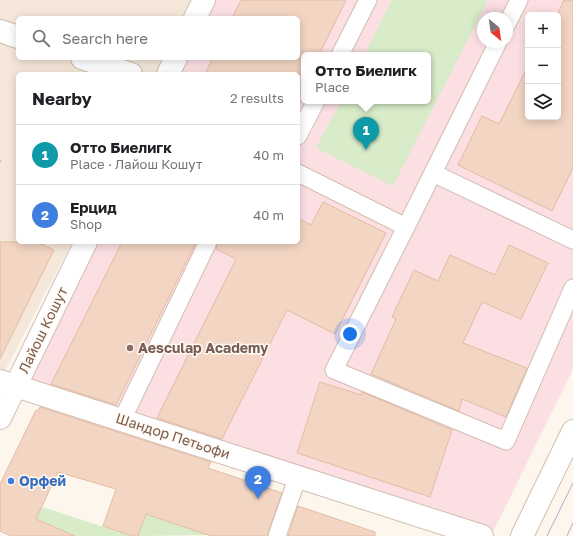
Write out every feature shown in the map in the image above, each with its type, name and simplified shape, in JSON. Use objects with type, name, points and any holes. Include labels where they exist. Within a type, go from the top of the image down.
[{"type":"street","points":[[196,16],[204,0]]},
{"type":"street","points":[[0,31],[16,36]]},
{"type":"street","points":[[88,60],[125,72]]},
{"type":"street","points":[[169,72],[175,60]]},
{"type":"street","name":"Лайош Кошут","points":[[0,418],[8,384],[85,244]]},
{"type":"street","name":"Шандор Петьофи","points":[[8,384],[482,536]]},
{"type":"street","points":[[522,536],[573,431]]},
{"type":"lane","points":[[342,52],[368,0]]},
{"type":"lane","points":[[513,12],[519,0]]},
{"type":"lane","points":[[495,48],[334,370],[506,441],[573,288]]},
{"type":"lane","points":[[300,132],[314,104]]},
{"type":"lane","points":[[433,173],[573,240]]},
{"type":"lane","points":[[300,174],[406,227]]},
{"type":"lane","points":[[122,420],[207,244]]},
{"type":"lane","points":[[277,536],[298,476]]},
{"type":"shaded area","points":[[0,0],[191,0],[184,16],[16,16],[16,60],[163,60],[157,72],[16,72],[16,244],[71,244],[0,380]]},
{"type":"shaded area","points":[[211,0],[573,0],[573,369],[493,532],[16,393],[90,244],[300,244],[300,72],[175,72],[181,60],[300,60],[300,16],[203,16]]},
{"type":"green space","points":[[392,0],[488,0],[482,12],[477,12],[477,22],[393,186],[316,148],[339,104],[431,104],[431,52],[366,52]]},
{"type":"green space","points":[[42,507],[132,536],[36,536],[36,519]]},
{"type":"green space","points":[[146,514],[209,535],[138,536]]},
{"type":"building","points":[[241,0],[346,0],[320,52],[301,52],[301,74],[300,72],[206,72],[212,60],[300,60],[300,16],[233,16]]},
{"type":"building","points":[[564,0],[573,0],[573,168],[552,211],[458,165],[482,116],[499,124],[525,72],[525,120],[561,120],[561,12],[558,12]]},
{"type":"building","points":[[323,202],[386,233],[335,334],[287,310],[222,439],[157,418],[236,259],[216,249],[217,244],[300,244],[300,219],[311,225]]},
{"type":"building","points":[[0,242],[16,242],[16,244],[41,244],[54,250],[0,359]]},
{"type":"building","points":[[121,244],[195,244],[116,405],[51,384]]},
{"type":"building","points":[[509,245],[548,263],[521,319],[482,302],[463,343],[527,368],[506,417],[462,399],[459,411],[371,374],[396,319],[392,317],[414,270],[438,281],[450,255],[495,275]]},
{"type":"building","points":[[320,382],[361,395],[362,392],[452,430],[430,497],[297,453]]},
{"type":"building","points":[[40,407],[211,462],[208,468],[282,493],[267,536],[211,536],[146,514],[138,536],[132,536],[103,526],[116,489],[58,472],[36,519],[75,536],[11,536],[0,531],[0,484],[36,410],[38,411]]},
{"type":"building","points":[[298,506],[375,532],[375,536],[288,536]]},
{"type":"tram line","points":[[547,536],[573,483]]},
{"type":"tram line","points":[[567,536],[573,523]]},
{"type":"place","name":"Отто Биелигк","points":[[366,150]]},
{"type":"place","name":"Aesculap Academy","points":[[130,348]]},
{"type":"place","name":"Орфей","points":[[11,481]]},
{"type":"place","name":"Ерцид","points":[[258,499]]}]
